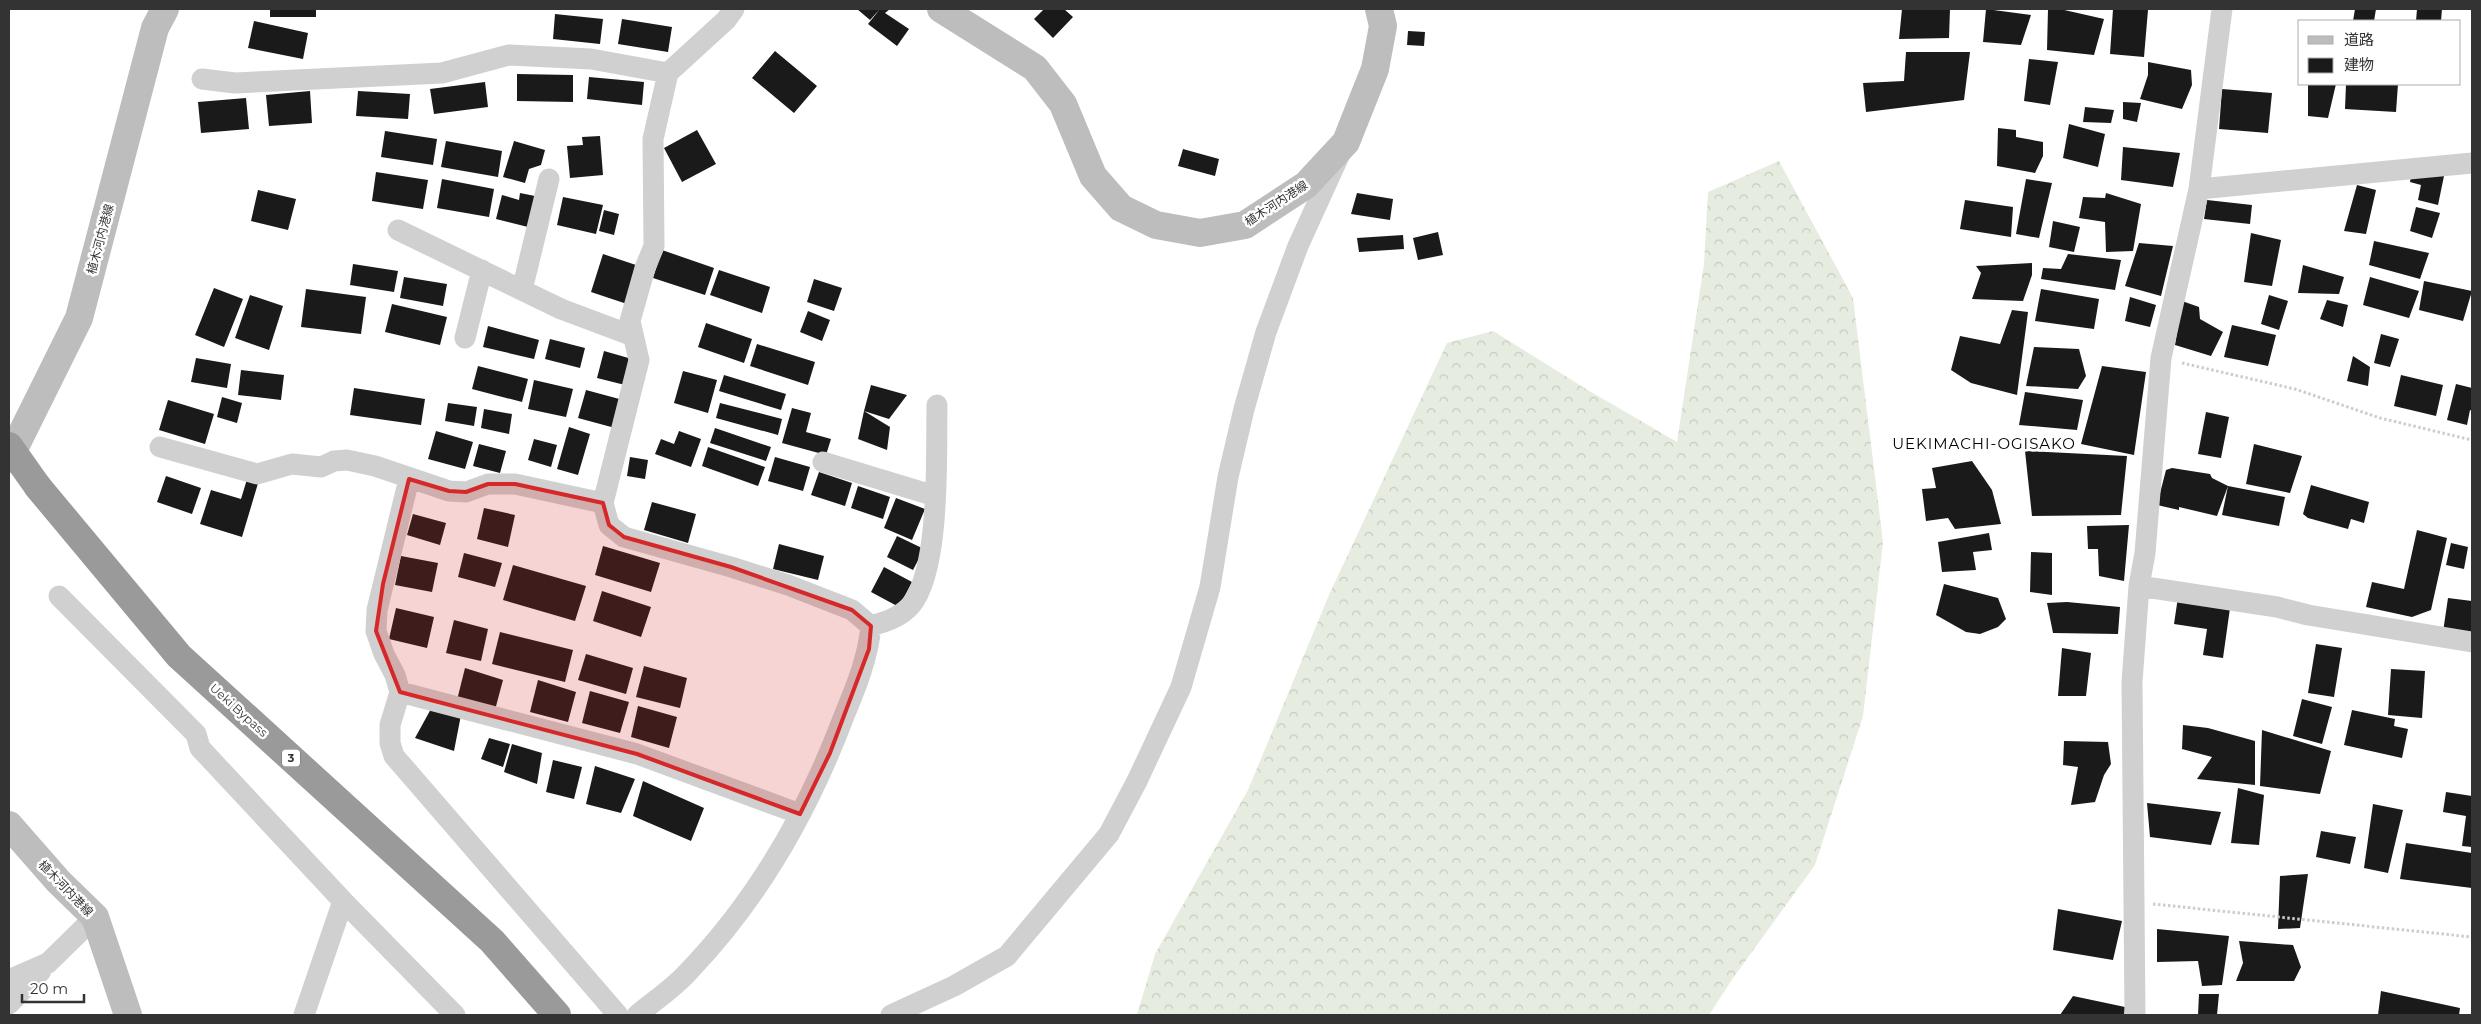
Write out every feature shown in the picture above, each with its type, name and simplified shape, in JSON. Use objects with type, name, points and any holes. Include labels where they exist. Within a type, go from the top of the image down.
[{"type":"highway","name":"Ueki Bypass","points":[[9,446],[38,487],[180,656],[492,941],[557,1015]]},
{"type":"main road","name":"植木河内港線","points":[[9,459],[79,318],[155,28],[165,9]]},
{"type":"main road","name":"植木河内港線","points":[[941,9],[1035,68],[1063,104],[1093,176],[1121,208],[1156,225],[1200,233],[1245,225],[1306,185],[1346,142],[1376,70],[1383,26],[1379,9]]},
{"type":"main road","name":"植木河内港線","points":[[9,826],[58,881],[95,917],[128,1015]]},
{"type":"street","points":[[734,9],[726,20],[668,73],[653,140],[654,246],[645,268],[630,321],[639,360],[603,503],[609,525],[624,537],[731,566],[788,585],[852,610],[871,626]]},
{"type":"street","points":[[2135,1015],[2132,682],[2139,586],[2145,553],[2161,358],[2199,189],[2222,9]]},
{"type":"street","points":[[202,79],[236,84],[442,73],[509,55],[591,59],[668,73]]},
{"type":"street","points":[[891,1015],[954,986],[1007,956],[1109,834],[1137,781],[1181,687],[1210,587],[1228,477],[1244,409],[1266,332],[1298,246],[1346,142]]},
{"type":"street","points":[[2199,189],[2472,162]]},
{"type":"street","points":[[522,290],[549,179]]},
{"type":"street","points":[[398,230],[561,309],[633,336]]},
{"type":"street","points":[[465,338],[482,270]]},
{"type":"street","points":[[871,626],[891,620],[911,605],[922,586],[929,558],[935,496],[938,405]]},
{"type":"street","points":[[160,446],[257,474],[292,464],[322,467],[334,461],[348,460],[375,466],[409,479],[450,491],[466,492],[488,484],[515,484],[603,503]]},
{"type":"street","points":[[823,462],[935,496]]},
{"type":"street","points":[[409,479],[382,584],[376,624],[376,631],[384,654],[395,675],[400,692],[390,725],[390,743],[394,756],[618,1015]]},
{"type":"street","points":[[2139,586],[2277,607],[2472,642]]},
{"type":"street","points":[[59,596],[196,734],[200,748],[343,901],[455,1015]]},
{"type":"street","points":[[637,1015],[688,973],[719,937],[764,875],[800,814],[830,753],[869,649],[871,626]]},
{"type":"street","points":[[400,692],[637,754],[800,814]]},
{"type":"street","points":[[304,1015],[343,901]]},
{"type":"street","points":[[9,1004],[95,917]]},
{"type":"street","points":[[9,980],[48,963]]},
{"type":"path","points":[[2161,358],[2295,389],[2380,418],[2472,440]]},
{"type":"path","points":[[2133,903],[2472,937]]},
{"type":"highlighted area","points":[[409,479],[449,491],[466,492],[488,484],[515,484],[603,503],[609,525],[624,537],[731,567],[852,610],[871,626],[869,649],[830,753],[800,814],[637,754],[400,692],[376,631],[383,584]]},
{"type":"green space","points":[[1779,161],[1853,298],[1883,542],[1863,716],[1815,865],[1733,978],[1709,1015],[1137,1015],[1155,954],[1248,790],[1329,595],[1447,343],[1493,331],[1586,389],[1677,442],[1704,264],[1708,192]]},
{"type":"building","points":[[270,9],[316,9],[316,17],[270,17]]},
{"type":"building","points":[[857,9],[880,9],[870,20]]},
{"type":"building","points":[[880,9],[890,9],[885,13],[909,29],[897,46],[868,24]]},
{"type":"building","points":[[1044,9],[1064,9],[1073,17],[1053,38],[1034,19]]},
{"type":"building","points":[[1902,9],[1950,9],[1949,38],[1899,39]]},
{"type":"building","points":[[1986,9],[2031,15],[2021,45],[1983,42]]},
{"type":"building","points":[[2048,9],[2060,9],[2104,19],[2094,55],[2047,50]]},
{"type":"building","points":[[2113,9],[2148,10],[2144,57],[2110,54]]},
{"type":"building","points":[[2355,9],[2376,9],[2374,20],[2353,20]]},
{"type":"building","points":[[2417,9],[2442,9],[2441,20],[2416,20]]},
{"type":"building","points":[[555,14],[603,19],[600,44],[553,39]]},
{"type":"building","points":[[622,19],[672,27],[668,52],[618,44]]},
{"type":"building","points":[[254,21],[308,33],[303,59],[248,48]]},
{"type":"building","points":[[1408,31],[1425,32],[1424,46],[1407,45]]},
{"type":"building","points":[[775,51],[817,86],[794,113],[752,78]]},
{"type":"building","points":[[1906,52],[1970,52],[1964,100],[1866,112],[1863,83],[1904,81]]},
{"type":"building","points":[[2029,59],[2058,62],[2050,105],[2024,101]]},
{"type":"building","points":[[2148,62],[2191,70],[2192,85],[2182,109],[2140,99],[2148,75]]},
{"type":"building","points":[[517,74],[573,75],[573,102],[517,101]]},
{"type":"building","points":[[589,77],[644,82],[642,105],[587,99]]},
{"type":"building","points":[[485,82],[488,107],[434,114],[430,89]]},
{"type":"building","points":[[2308,85],[2336,85],[2328,118],[2308,116]]},
{"type":"building","points":[[2346,85],[2398,85],[2396,112],[2345,109]]},
{"type":"building","points":[[2222,89],[2272,93],[2268,133],[2219,129]]},
{"type":"building","points":[[310,91],[312,123],[269,126],[266,95]]},
{"type":"building","points":[[358,91],[410,94],[408,119],[356,116]]},
{"type":"building","points":[[246,98],[249,129],[201,133],[198,102]]},
{"type":"building","points":[[2123,102],[2141,103],[2137,122],[2123,119]]},
{"type":"building","points":[[2085,107],[2114,110],[2111,123],[2083,122]]},
{"type":"building","points":[[2069,124],[2105,134],[2098,167],[2063,158]]},
{"type":"building","points":[[1998,128],[2016,130],[2016,137],[2043,142],[2043,156],[2035,173],[1997,166]]},
{"type":"building","points":[[697,130],[716,164],[682,182],[664,148]]},
{"type":"building","points":[[385,131],[437,139],[433,165],[381,157]]},
{"type":"building","points":[[600,136],[603,175],[570,178],[567,146],[583,145],[582,137]]},
{"type":"building","points":[[446,141],[502,151],[498,177],[441,167]]},
{"type":"building","points":[[514,141],[545,150],[541,165],[529,169],[525,183],[503,177]]},
{"type":"building","points":[[2123,147],[2180,153],[2173,187],[2121,180]]},
{"type":"building","points":[[1183,149],[1219,159],[1215,176],[1178,166]]},
{"type":"building","points":[[2412,170],[2444,176],[2438,205],[2418,200],[2421,185],[2410,182]]},
{"type":"building","points":[[376,172],[428,180],[423,209],[372,201]]},
{"type":"building","points":[[442,179],[494,189],[489,217],[437,208]]},
{"type":"building","points":[[2026,179],[2052,183],[2039,238],[2016,234]]},
{"type":"building","points":[[2357,185],[2376,190],[2366,234],[2344,231]]},
{"type":"building","points":[[258,190],[296,199],[288,230],[251,221]]},
{"type":"building","points":[[520,193],[535,196],[528,227],[496,219],[502,195],[519,200]]},
{"type":"building","points":[[1357,193],[1393,199],[1390,220],[1351,214]]},
{"type":"building","points":[[2106,193],[2141,204],[2133,251],[2106,252],[2105,222],[2079,218],[2083,197],[2105,198]]},
{"type":"building","points":[[563,197],[603,205],[596,234],[557,225]]},
{"type":"building","points":[[1965,200],[2013,207],[2011,237],[1960,229]]},
{"type":"building","points":[[2207,200],[2252,205],[2250,224],[2204,219]]},
{"type":"building","points":[[2416,207],[2440,213],[2432,238],[2410,231]]},
{"type":"building","points":[[604,210],[619,214],[614,235],[599,231]]},
{"type":"building","points":[[2053,221],[2080,227],[2074,252],[2049,247]]},
{"type":"building","points":[[1438,232],[1443,255],[1418,260],[1413,238]]},
{"type":"building","points":[[2251,233],[2281,240],[2272,286],[2244,282]]},
{"type":"building","points":[[1403,235],[1404,249],[1359,252],[1357,238]]},
{"type":"building","points":[[2374,241],[2429,253],[2420,279],[2369,265]]},
{"type":"building","points":[[2139,243],[2173,246],[2161,296],[2125,286]]},
{"type":"building","points":[[662,250],[714,268],[705,295],[653,278]]},
{"type":"building","points":[[603,254],[645,268],[633,306],[591,292]]},
{"type":"building","points":[[2068,254],[2121,260],[2115,290],[2041,279],[2043,268],[2061,269]]},
{"type":"building","points":[[2032,263],[2032,275],[2023,301],[1972,299],[1981,273],[1976,266]]},
{"type":"building","points":[[353,264],[398,271],[394,292],[350,285]]},
{"type":"building","points":[[2303,265],[2344,277],[2339,294],[2298,293]]},
{"type":"building","points":[[719,270],[770,287],[762,313],[710,295]]},
{"type":"building","points":[[404,277],[447,284],[443,306],[400,298]]},
{"type":"building","points":[[2370,277],[2419,291],[2409,318],[2363,305]]},
{"type":"building","points":[[814,279],[842,288],[834,311],[807,302]]},
{"type":"building","points":[[2424,281],[2472,291],[2463,321],[2419,310]]},
{"type":"building","points":[[214,288],[243,299],[224,347],[195,335]]},
{"type":"building","points":[[306,289],[366,297],[361,334],[301,327]]},
{"type":"building","points":[[2041,289],[2099,299],[2094,329],[2035,321]]},
{"type":"building","points":[[250,295],[283,306],[269,350],[235,338]]},
{"type":"building","points":[[2269,295],[2288,301],[2279,330],[2261,324]]},
{"type":"building","points":[[2130,297],[2156,305],[2150,327],[2125,321]]},
{"type":"building","points":[[2327,300],[2348,305],[2343,327],[2320,319]]},
{"type":"building","points":[[2182,301],[2199,307],[2200,319],[2223,332],[2211,356],[2175,345]]},
{"type":"building","points":[[392,304],[447,317],[440,345],[385,332]]},
{"type":"building","points":[[2012,310],[2028,312],[2017,395],[1971,383],[1951,370],[1960,336],[2000,344]]},
{"type":"building","points":[[808,311],[830,320],[822,341],[800,332]]},
{"type":"building","points":[[706,323],[752,339],[744,363],[698,347]]},
{"type":"building","points":[[2232,325],[2276,335],[2268,366],[2224,357]]},
{"type":"building","points":[[488,326],[539,340],[534,359],[483,347]]},
{"type":"building","points":[[2381,334],[2399,339],[2390,367],[2374,363]]},
{"type":"building","points":[[550,339],[585,348],[580,368],[545,359]]},
{"type":"building","points":[[757,344],[815,362],[808,385],[750,366]]},
{"type":"building","points":[[2034,347],[2079,349],[2086,376],[2078,389],[2026,386]]},
{"type":"building","points":[[604,351],[632,359],[625,385],[597,378]]},
{"type":"building","points":[[2353,356],[2370,367],[2368,386],[2347,381]]},
{"type":"building","points":[[196,358],[231,364],[227,388],[191,382]]},
{"type":"building","points":[[478,366],[528,379],[522,402],[472,389]]},
{"type":"building","points":[[2102,366],[2146,372],[2134,455],[2081,444]]},
{"type":"building","points":[[241,370],[284,375],[281,400],[238,395]]},
{"type":"building","points":[[683,371],[717,380],[708,413],[674,403]]},
{"type":"building","points":[[724,375],[786,394],[781,410],[719,391]]},
{"type":"building","points":[[2401,375],[2443,385],[2436,416],[2394,406]]},
{"type":"building","points":[[534,380],[573,389],[566,417],[528,409]]},
{"type":"building","points":[[2456,384],[2472,388],[2472,411],[2470,410],[2467,425],[2447,420]]},
{"type":"building","points":[[871,385],[907,395],[889,419],[864,411]]},
{"type":"building","points":[[354,388],[425,399],[421,425],[350,415]]},
{"type":"building","points":[[586,390],[623,400],[615,428],[578,418]]},
{"type":"building","points":[[2025,392],[2083,400],[2077,430],[2019,425]]},
{"type":"building","points":[[222,397],[242,403],[237,423],[217,417]]},
{"type":"building","points":[[168,400],[214,414],[205,444],[159,430]]},
{"type":"building","points":[[448,403],[477,407],[474,426],[445,421]]},
{"type":"building","points":[[720,403],[782,419],[778,435],[716,418]]},
{"type":"building","points":[[792,408],[811,413],[806,432],[831,439],[826,455],[782,443]]},
{"type":"building","points":[[484,409],[512,414],[509,434],[481,428]]},
{"type":"building","points":[[864,411],[890,427],[887,450],[858,439]]},
{"type":"building","points":[[2206,412],[2229,417],[2221,458],[2198,454]]},
{"type":"building","points":[[569,427],[590,434],[578,475],[557,469]]},
{"type":"building","points":[[715,428],[771,447],[766,461],[710,443]]},
{"type":"building","points":[[436,431],[473,442],[465,469],[428,459]]},
{"type":"building","points":[[679,431],[701,439],[691,467],[655,454],[661,439],[674,444]]},
{"type":"building","points":[[534,439],[557,445],[551,467],[528,460]]},
{"type":"building","points":[[479,444],[506,451],[500,473],[473,466]]},
{"type":"building","points":[[2254,444],[2302,456],[2290,493],[2246,484]]},
{"type":"building","points":[[708,447],[765,467],[758,486],[702,466]]},
{"type":"building","points":[[2025,451],[2127,456],[2121,515],[2032,516]]},
{"type":"building","points":[[630,457],[648,460],[645,479],[627,476]]},
{"type":"building","points":[[775,457],[810,467],[803,491],[768,481]]},
{"type":"building","points":[[1972,461],[1992,490],[2001,524],[1955,529],[1948,518],[1926,521],[1922,489],[1936,488],[1932,468]]},
{"type":"building","points":[[2172,468],[2210,474],[2212,478],[2228,486],[2217,516],[2179,507],[2179,510],[2157,505],[2166,470]]},
{"type":"building","points":[[819,472],[852,483],[845,506],[811,495]]},
{"type":"building","points":[[166,476],[201,488],[192,514],[157,502]]},
{"type":"building","points":[[248,476],[259,480],[242,537],[200,524],[211,490],[241,499]]},
{"type":"building","points":[[2311,485],[2369,502],[2364,523],[2351,519],[2348,529],[2308,518],[2303,514]]},
{"type":"building","points":[[858,486],[890,497],[883,519],[851,508]]},
{"type":"building","points":[[2228,486],[2285,497],[2279,526],[2222,515]]},
{"type":"building","points":[[896,498],[925,509],[912,540],[884,528]]},
{"type":"building","points":[[652,502],[696,514],[688,543],[644,530]]},
{"type":"building","points":[[484,508],[515,515],[508,547],[477,539]]},
{"type":"building","points":[[413,514],[446,523],[440,545],[407,535]]},
{"type":"building","points":[[2129,525],[2124,581],[2099,576],[2098,549],[2088,549],[2087,526]]},
{"type":"building","points":[[2417,530],[2447,538],[2431,610],[2412,617],[2366,607],[2372,582],[2404,589]]},
{"type":"building","points":[[1989,533],[1992,550],[1973,552],[1976,570],[1942,572],[1938,542]]},
{"type":"building","points":[[897,536],[924,549],[913,570],[887,557]]},
{"type":"building","points":[[2451,543],[2468,547],[2464,569],[2446,565]]},
{"type":"building","points":[[779,544],[824,556],[818,580],[773,569]]},
{"type":"building","points":[[603,546],[660,563],[651,592],[595,575]]},
{"type":"building","points":[[2031,552],[2052,553],[2052,595],[2030,592]]},
{"type":"building","points":[[464,553],[502,563],[495,587],[458,577]]},
{"type":"building","points":[[401,556],[438,563],[432,592],[395,585]]},
{"type":"building","points":[[513,565],[586,586],[575,621],[503,600]]},
{"type":"building","points":[[884,567],[912,582],[899,607],[871,592]]},
{"type":"building","points":[[1944,584],[1998,598],[2006,619],[1998,627],[1980,634],[1966,632],[1936,615]]},
{"type":"building","points":[[602,591],[651,607],[641,637],[593,621]]},
{"type":"building","points":[[2178,597],[2230,608],[2223,658],[2203,655],[2207,629],[2174,624]]},
{"type":"building","points":[[2448,598],[2472,601],[2472,637],[2443,632]]},
{"type":"building","points":[[2067,602],[2120,607],[2118,634],[2053,633],[2047,603]]},
{"type":"building","points":[[396,608],[434,617],[427,648],[389,639]]},
{"type":"building","points":[[454,620],[488,629],[481,661],[446,653]]},
{"type":"building","points":[[500,632],[573,650],[565,682],[492,664]]},
{"type":"building","points":[[2316,644],[2342,648],[2334,697],[2308,693]]},
{"type":"building","points":[[2062,648],[2091,653],[2086,696],[2058,696]]},
{"type":"building","points":[[586,654],[633,668],[626,694],[578,680]]},
{"type":"building","points":[[644,666],[687,678],[680,708],[636,697]]},
{"type":"building","points":[[465,668],[503,680],[495,710],[457,700]]},
{"type":"building","points":[[2391,669],[2425,671],[2422,718],[2388,715]]},
{"type":"building","points":[[538,680],[576,692],[568,722],[530,712]]},
{"type":"building","points":[[590,691],[629,702],[620,733],[582,723]]},
{"type":"building","points":[[2302,699],[2332,707],[2322,744],[2293,736]]},
{"type":"building","points":[[638,706],[677,717],[669,748],[631,737]]},
{"type":"building","points":[[432,707],[461,715],[454,751],[415,738]]},
{"type":"building","points":[[2352,710],[2395,719],[2394,726],[2408,729],[2402,758],[2344,745]]},
{"type":"building","points":[[2183,725],[2208,728],[2255,741],[2255,785],[2197,779],[2212,757],[2182,749]]},
{"type":"building","points":[[2262,730],[2331,751],[2320,794],[2260,786]]},
{"type":"building","points":[[489,738],[510,744],[503,767],[481,759]]},
{"type":"building","points":[[2064,741],[2108,742],[2111,764],[2104,775],[2095,802],[2071,805],[2078,767],[2063,765]]},
{"type":"building","points":[[512,744],[542,753],[537,784],[504,772]]},
{"type":"building","points":[[553,760],[582,767],[574,799],[546,792]]},
{"type":"building","points":[[595,766],[635,779],[621,813],[586,804]]},
{"type":"building","points":[[643,781],[704,808],[691,841],[633,816]]},
{"type":"building","points":[[2238,788],[2264,795],[2259,845],[2231,843]]},
{"type":"building","points":[[2446,792],[2472,796],[2472,847],[2462,846],[2466,816],[2443,812]]},
{"type":"building","points":[[2147,803],[2221,812],[2211,845],[2150,837]]},
{"type":"building","points":[[2373,804],[2403,810],[2388,873],[2364,868]]},
{"type":"building","points":[[2321,831],[2356,837],[2350,864],[2316,857]]},
{"type":"building","points":[[2406,843],[2472,853],[2472,888],[2400,879]]},
{"type":"building","points":[[2308,874],[2300,928],[2278,929],[2280,876]]},
{"type":"building","points":[[2058,909],[2122,921],[2113,960],[2053,950]]},
{"type":"building","points":[[2157,929],[2229,936],[2222,985],[2202,986],[2198,961],[2157,962]]},
{"type":"building","points":[[2239,941],[2293,945],[2301,967],[2294,981],[2236,981],[2243,963]]},
{"type":"building","points":[[2381,991],[2460,1008],[2459,1015],[2378,1015]]},
{"type":"building","points":[[2199,994],[2219,994],[2217,1015],[2198,1015]]},
{"type":"building","points":[[2073,996],[2125,1007],[2124,1015],[2060,1015]]},
{"type":"district","name":"UEKIMACHI-OGISAKO","points":[[1984,443]]}]
